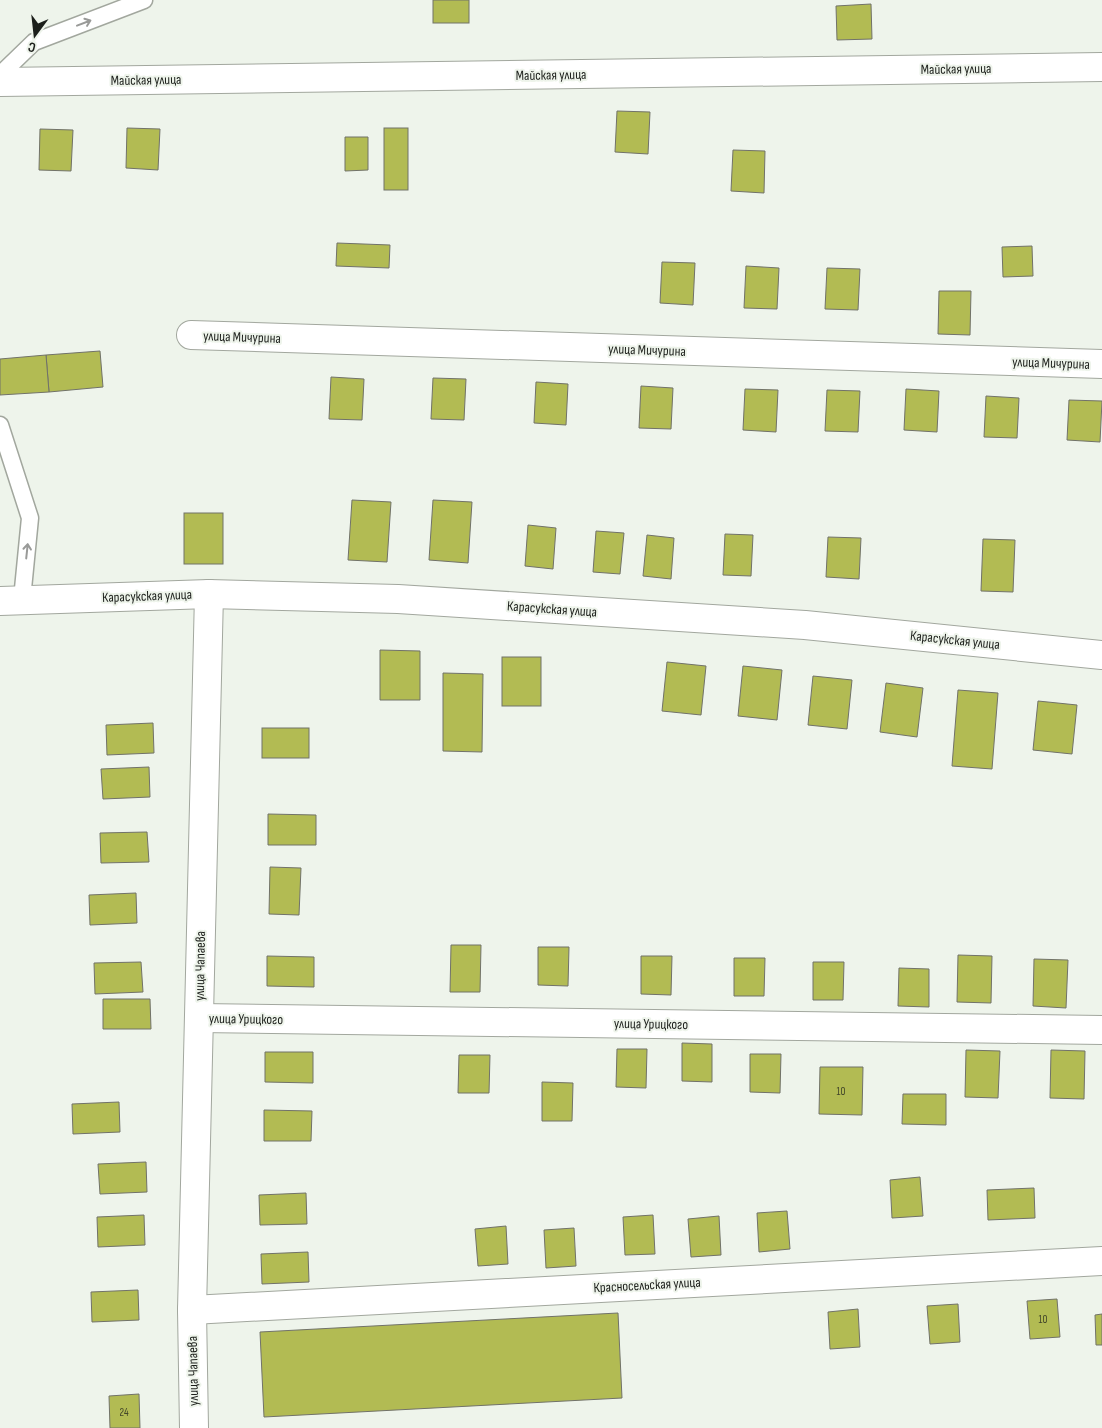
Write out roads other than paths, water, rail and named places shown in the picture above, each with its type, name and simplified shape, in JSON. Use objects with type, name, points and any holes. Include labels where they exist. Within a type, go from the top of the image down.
[{"type":"street","name":"Майская улица","points":[[0,82],[1102,67]]},
{"type":"street","name":"улица Мичурина","points":[[191,335],[1102,364]]},
{"type":"street","name":"Карасукская улица","points":[[11,600],[209,594],[398,599],[805,625],[1102,655]]},
{"type":"street","name":"улица Чапаева","points":[[194,1428],[192,1310],[209,594]]},
{"type":"street","name":"улица Урицкого","points":[[199,1018],[1102,1030]]},
{"type":"street","name":"Красносельская улица","points":[[192,1310],[1102,1261]]},
{"type":"lane","points":[[0,75],[34,42],[144,0]]},
{"type":"lane","points":[[0,425],[30,518],[11,600]]}]
